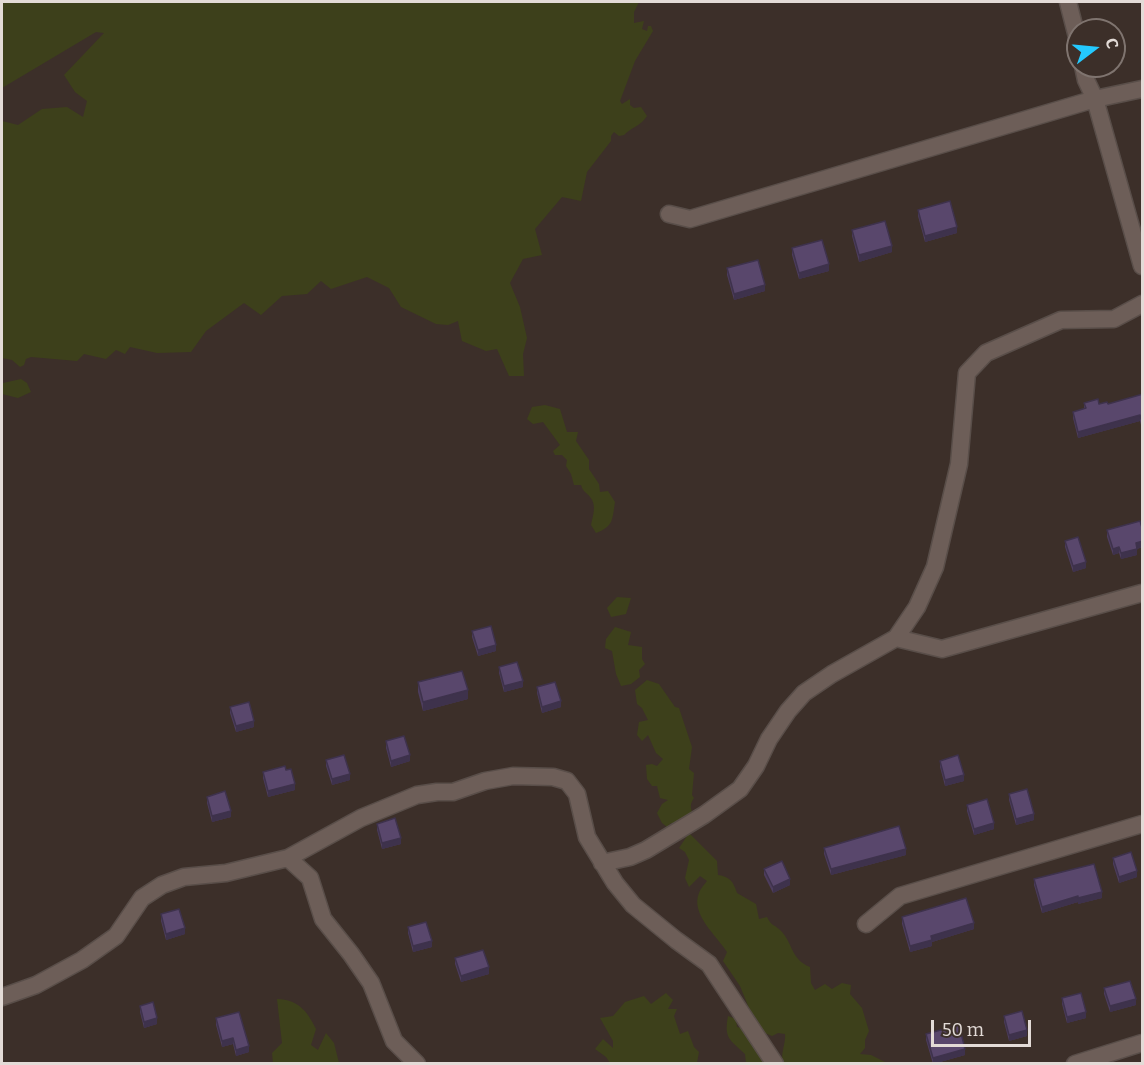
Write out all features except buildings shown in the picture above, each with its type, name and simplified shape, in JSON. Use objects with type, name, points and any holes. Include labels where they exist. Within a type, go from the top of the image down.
[{"type":"street","points":[[1068,2],[1072,18]]},
{"type":"street","points":[[1086,78],[1095,99],[1143,266]]},
{"type":"street","points":[[669,214],[690,219],[1095,99],[1143,88]]},
{"type":"street","points":[[602,863],[646,850],[704,815],[740,789],[756,766],[769,739],[788,711],[804,693],[832,674],[896,638],[917,607],[935,567],[959,464],[967,373],[987,353],[1061,320],[1114,319],[1143,304]]},
{"type":"street","points":[[896,638],[942,649],[1143,592]]},
{"type":"street","points":[[2,997],[36,985],[82,960],[116,936],[142,898],[162,885],[184,877],[226,873],[288,858],[361,818],[417,795],[453,792],[485,781],[534,775],[567,781],[577,794],[587,837],[615,884],[633,905],[708,964],[775,1064]]},
{"type":"street","points":[[866,924],[900,896],[1143,824]]},
{"type":"street","points":[[288,858],[310,878],[323,919],[371,983],[394,1041],[417,1064]]},
{"type":"street","points":[[1075,1064],[1143,1043]]},
{"type":"green space","points":[[2,2],[639,2],[634,12],[634,23],[644,21],[642,29],[647,31],[648,26],[651,26],[653,31],[635,61],[620,101],[622,104],[630,99],[630,105],[634,108],[641,107],[647,116],[624,135],[619,136],[614,132],[611,141],[587,172],[581,201],[562,197],[535,229],[542,255],[523,259],[510,283],[520,307],[527,338],[523,354],[524,376],[509,376],[497,349],[486,351],[462,341],[458,321],[448,325],[436,324],[401,307],[389,288],[367,277],[331,289],[321,281],[307,294],[282,296],[261,315],[244,303],[206,331],[191,352],[157,353],[130,347],[125,354],[116,350],[106,359],[84,354],[77,361],[31,357],[26,359],[24,365],[20,367],[12,360],[2,358],[2,121],[18,125],[42,109],[67,107],[83,117],[87,101],[75,92],[64,75],[104,33],[96,32],[2,88]]},
{"type":"green space","points":[[21,379],[27,383],[31,392],[18,398],[2,394],[3,383]]},
{"type":"green space","points":[[545,405],[560,409],[567,432],[578,432],[576,441],[589,460],[589,469],[599,484],[600,492],[608,491],[615,502],[611,522],[606,528],[596,533],[591,525],[594,510],[592,500],[581,485],[574,485],[566,466],[567,460],[562,455],[555,455],[553,451],[560,445],[543,422],[533,424],[527,419],[532,407]]},
{"type":"green space","points":[[617,597],[631,598],[626,614],[611,617],[607,608]]},
{"type":"green space","points":[[615,627],[631,632],[628,645],[642,647],[642,659],[645,664],[639,670],[640,677],[631,684],[621,686],[616,674],[612,651],[605,648],[606,639]]},
{"type":"green space","points":[[647,680],[659,684],[675,707],[679,708],[692,747],[689,769],[694,773],[692,795],[694,798],[691,806],[693,814],[681,823],[671,823],[667,827],[657,813],[662,804],[668,800],[660,798],[657,786],[652,786],[647,779],[646,765],[657,766],[663,759],[656,753],[648,735],[642,741],[637,735],[639,722],[648,720],[642,708],[637,704],[635,690]]},
{"type":"green space","points":[[689,833],[717,861],[718,875],[728,878],[737,893],[756,904],[759,919],[767,917],[784,935],[799,960],[810,967],[811,983],[815,990],[825,984],[832,989],[842,983],[851,985],[850,994],[862,1008],[869,1031],[865,1040],[865,1048],[860,1054],[871,1055],[887,1063],[783,1063],[785,1034],[778,1033],[772,1036],[765,1033],[749,1008],[740,986],[723,961],[727,952],[701,917],[697,901],[707,881],[700,876],[689,887],[685,878],[689,860],[685,852],[679,848]]},
{"type":"green space","points":[[666,993],[673,1000],[668,1009],[677,1009],[674,1016],[680,1034],[688,1031],[694,1047],[699,1052],[697,1063],[610,1063],[595,1049],[603,1039],[613,1048],[613,1041],[600,1018],[613,1016],[625,1002],[644,996],[651,1004]]},
{"type":"green space","points":[[277,999],[297,1004],[306,1012],[316,1029],[311,1045],[318,1050],[326,1033],[334,1043],[339,1063],[273,1063],[272,1053],[282,1043]]},
{"type":"green space","points":[[728,1016],[736,1019],[737,1027],[745,1029],[768,1063],[746,1063],[745,1054],[727,1034]]}]
